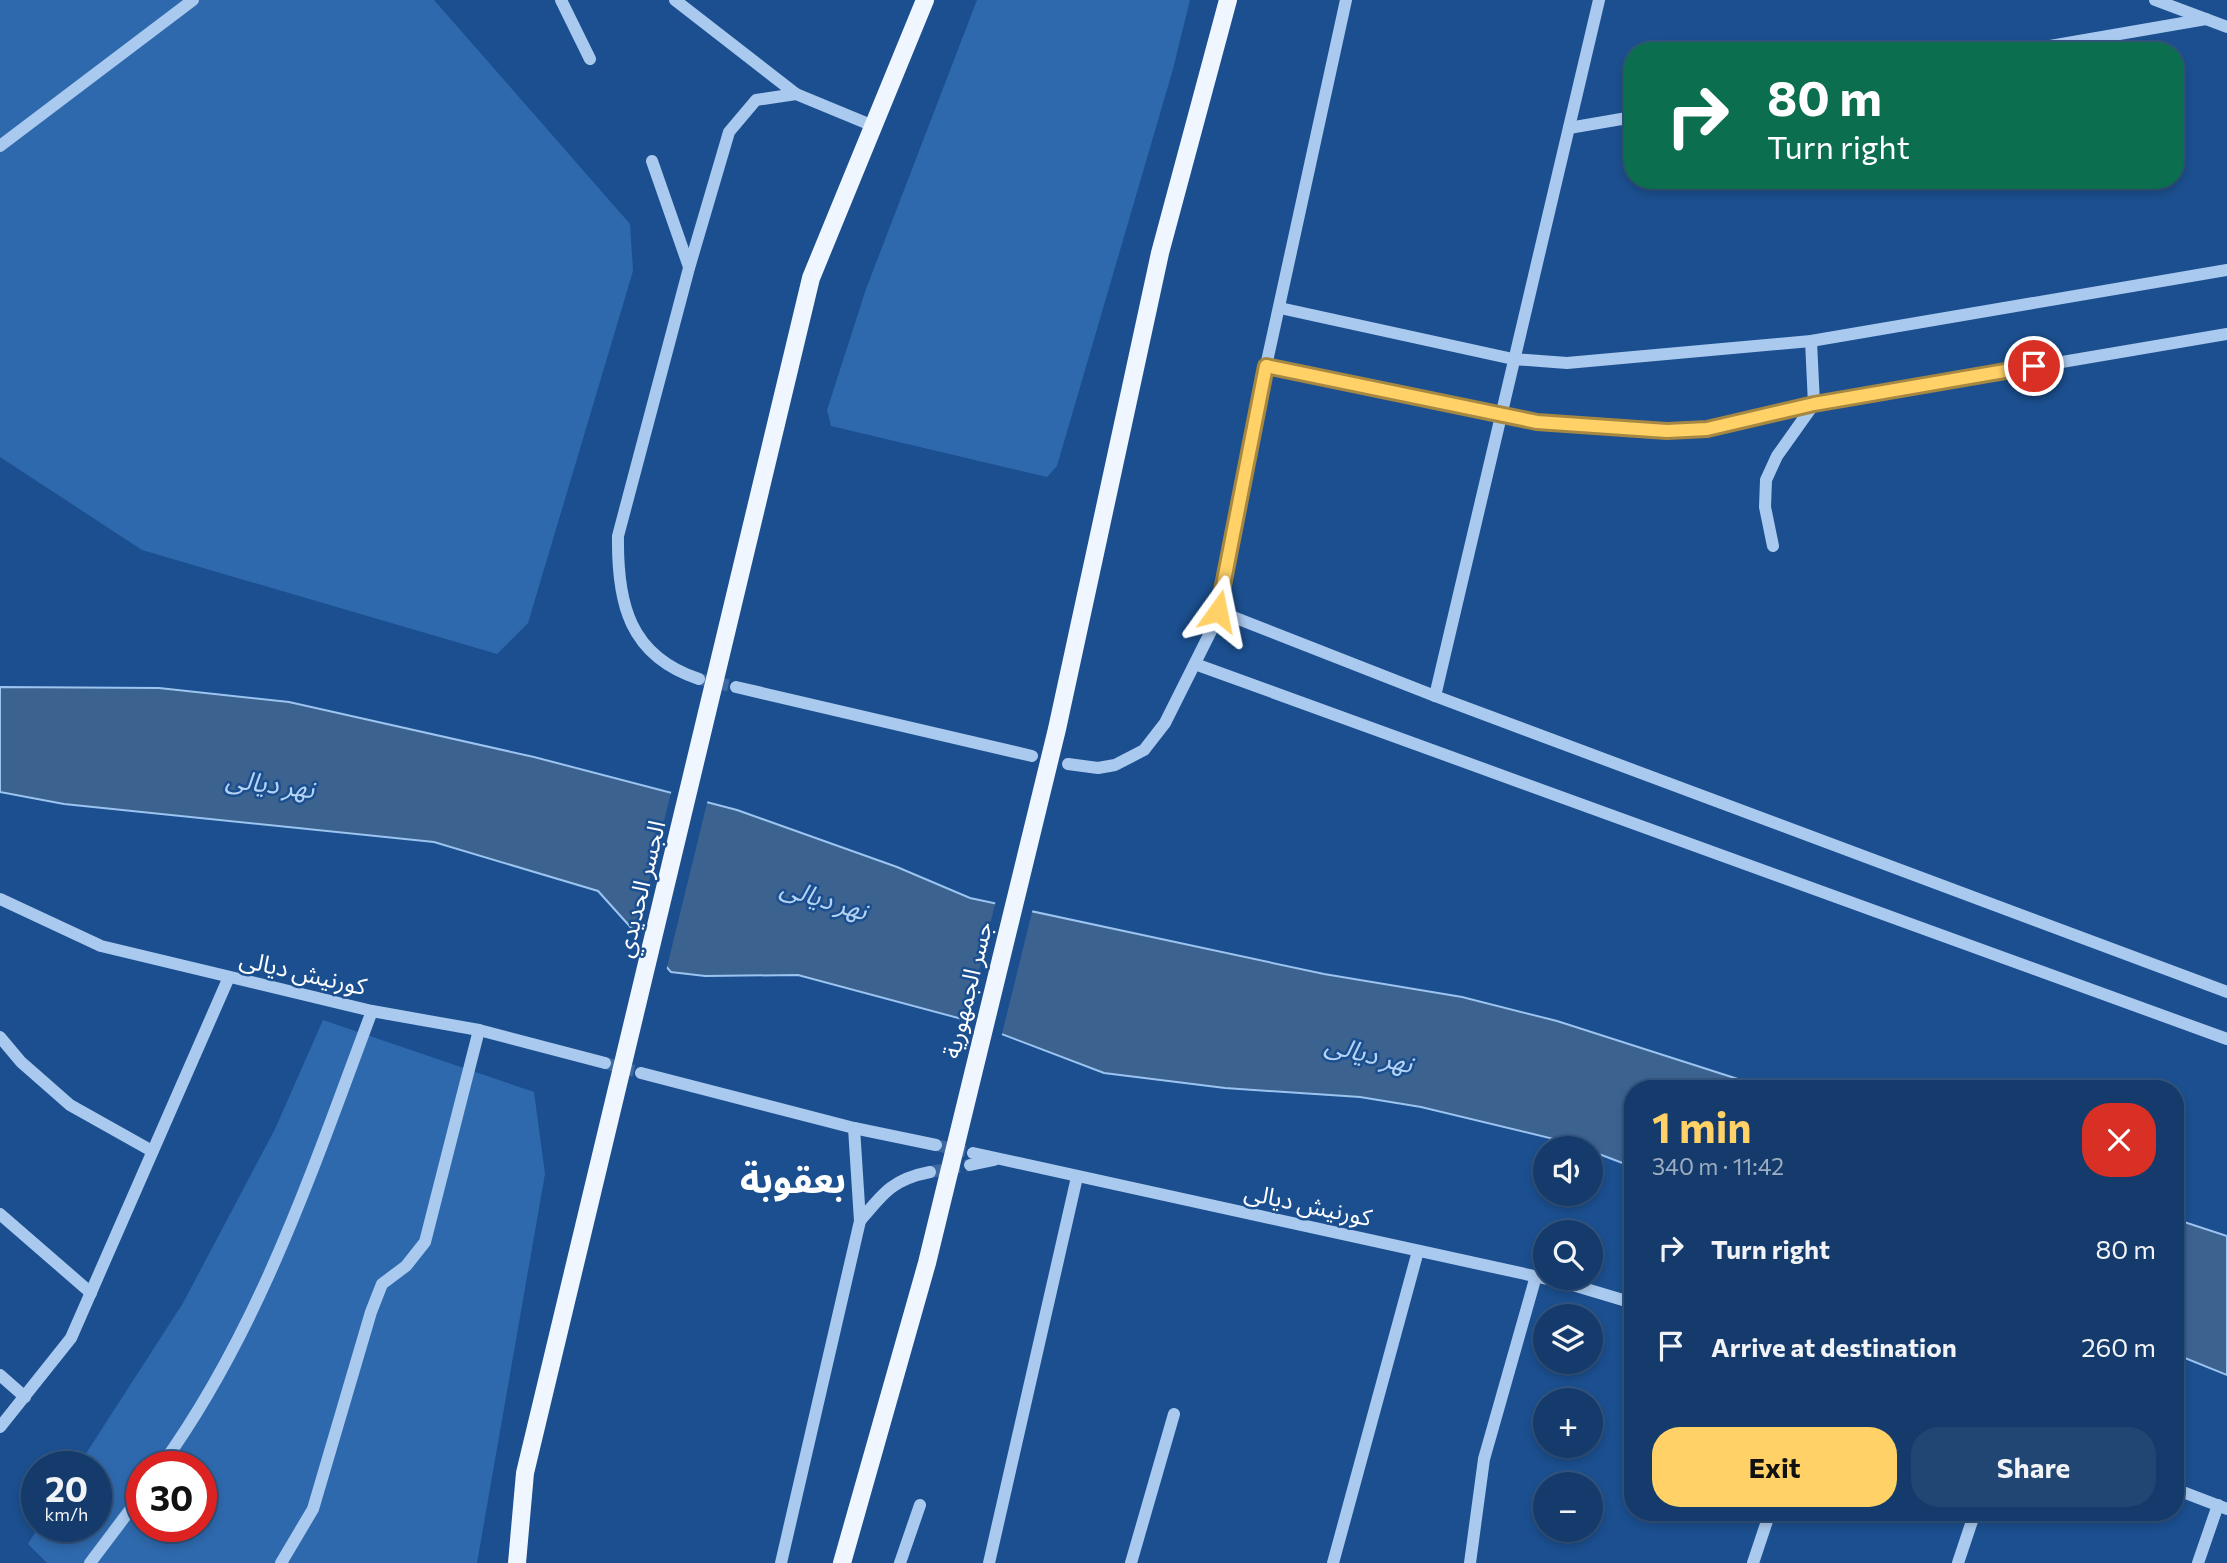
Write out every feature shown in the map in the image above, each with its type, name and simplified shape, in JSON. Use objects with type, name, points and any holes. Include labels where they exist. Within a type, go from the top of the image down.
[{"type":"main road","name":"الجسر الحديدي","points":[[517,1563],[525,1473],[811,278],[871,125],[925,0]]},
{"type":"main road","name":"جسر الجمهورية","points":[[842,1563],[927,1263],[1057,729],[1160,254],[1228,0]]},
{"type":"street","points":[[0,146],[193,0]]},
{"type":"street","points":[[561,0],[590,59]]},
{"type":"street","points":[[676,0],[796,94],[871,125]]},
{"type":"street","points":[[1068,764],[1098,768],[1115,765],[1144,750],[1165,723],[1218,611],[1266,366],[1346,0]]},
{"type":"street","points":[[1435,696],[1599,0]]},
{"type":"street","points":[[2155,0],[2227,27]]},
{"type":"street","points":[[2073,42],[2206,19]]},
{"type":"street","points":[[699,679],[663,664],[637,636],[624,604],[618,571],[618,537],[689,268],[729,132],[756,100],[796,94]]},
{"type":"street","points":[[1569,128],[1624,119]]},
{"type":"street","points":[[652,162],[689,268]]},
{"type":"street","points":[[1280,308],[1513,359],[1549,363],[1584,362],[1811,341],[2227,270]]},
{"type":"street","points":[[1266,366],[1557,425],[1680,431],[1707,429],[1814,404],[2227,334]]},
{"type":"street","points":[[1773,546],[1765,507],[1766,480],[1777,456],[1814,404],[1811,341]]},
{"type":"street","points":[[1218,611],[1435,696],[2227,992]]},
{"type":"street","points":[[1195,664],[2227,1039]]},
{"type":"street","points":[[736,687],[1032,756]]},
{"type":"street","name":"كورنيش ديالى","points":[[0,899],[101,946],[372,1011],[479,1030],[605,1063]]},
{"type":"street","points":[[0,1427],[71,1338],[229,976]]},
{"type":"street","points":[[172,1451],[240,1339],[283,1246],[372,1011]]},
{"type":"street","points":[[281,1563],[313,1509],[371,1312],[382,1284],[406,1266],[425,1242],[479,1030]]},
{"type":"street","points":[[0,1037],[21,1062],[70,1105],[152,1152]]},
{"type":"street","points":[[641,1073],[855,1128],[936,1145]]},
{"type":"street","points":[[781,1563],[860,1221],[855,1128]]},
{"type":"street","name":"كورنيش ديالى","points":[[972,1159],[1002,1159],[1533,1275]]},
{"type":"street","points":[[860,1221],[887,1188],[909,1176],[929,1172]]},
{"type":"street","points":[[989,1563],[1077,1177]]},
{"type":"street","points":[[0,1214],[91,1293]]},
{"type":"street","points":[[1333,1563],[1418,1251]]},
{"type":"street","points":[[1470,1563],[1484,1459],[1533,1287]]},
{"type":"street","name":"كورنيش ديالى","points":[[1586,1290],[1624,1300]]},
{"type":"street","points":[[0,1375],[25,1397]]},
{"type":"street","points":[[1130,1563],[1174,1414]]},
{"type":"street","points":[[2184,1492],[2222,1507],[2198,1563]]},
{"type":"street","points":[[900,1563],[920,1505]]},
{"type":"street","points":[[90,1563],[126,1515]]},
{"type":"street","points":[[1753,1563],[1767,1521]]},
{"type":"street","points":[[1958,1563],[1972,1521]]},
{"type":"shaded area","points":[[0,0],[434,0],[630,224],[633,271],[528,623],[497,654],[142,550],[0,457]]},
{"type":"shaded area","points":[[977,0],[1190,0],[1173,69],[1057,466],[1047,477],[831,426],[827,410],[866,289]]},
{"type":"shaded area","points":[[323,1020],[534,1092],[545,1174],[477,1563],[47,1563],[28,1544],[29,1542],[112,1542],[112,1451],[88,1451],[183,1303],[275,1129]]},
{"type":"water","name":"نهر ديالى","points":[[0,687],[159,688],[289,702],[534,757],[737,810],[897,867],[970,898],[1324,974],[1462,997],[1557,1021],[1741,1080],[1624,1080],[1624,1164],[1603,1156],[1603,1136],[1541,1136],[1421,1107],[1360,1097],[1225,1088],[1104,1073],[962,1019],[798,975],[705,976],[671,972],[598,891],[434,842],[64,804],[0,792]]},
{"type":"water","points":[[2184,1222],[2227,1236],[2227,1375],[2184,1358]]},
{"type":"pier","points":[[672,789],[708,799],[666,971],[635,937]]},
{"type":"pier","points":[[996,900],[1033,908],[1001,1038],[966,1024]]},
{"type":"tunnel","points":[[699,679],[736,687]]},
{"type":"tunnel","points":[[605,1063],[641,1073]]},
{"type":"tunnel","points":[[936,1145],[973,1153]]},
{"type":"tunnel","points":[[930,1172],[970,1165]]},
{"type":"district","name":"بعقوبة","points":[[793,1180]]},
{"type":"route","points":[[1218,611],[1266,366],[1537,422],[1667,431],[1707,429],[1814,404],[2034,366]]}]
